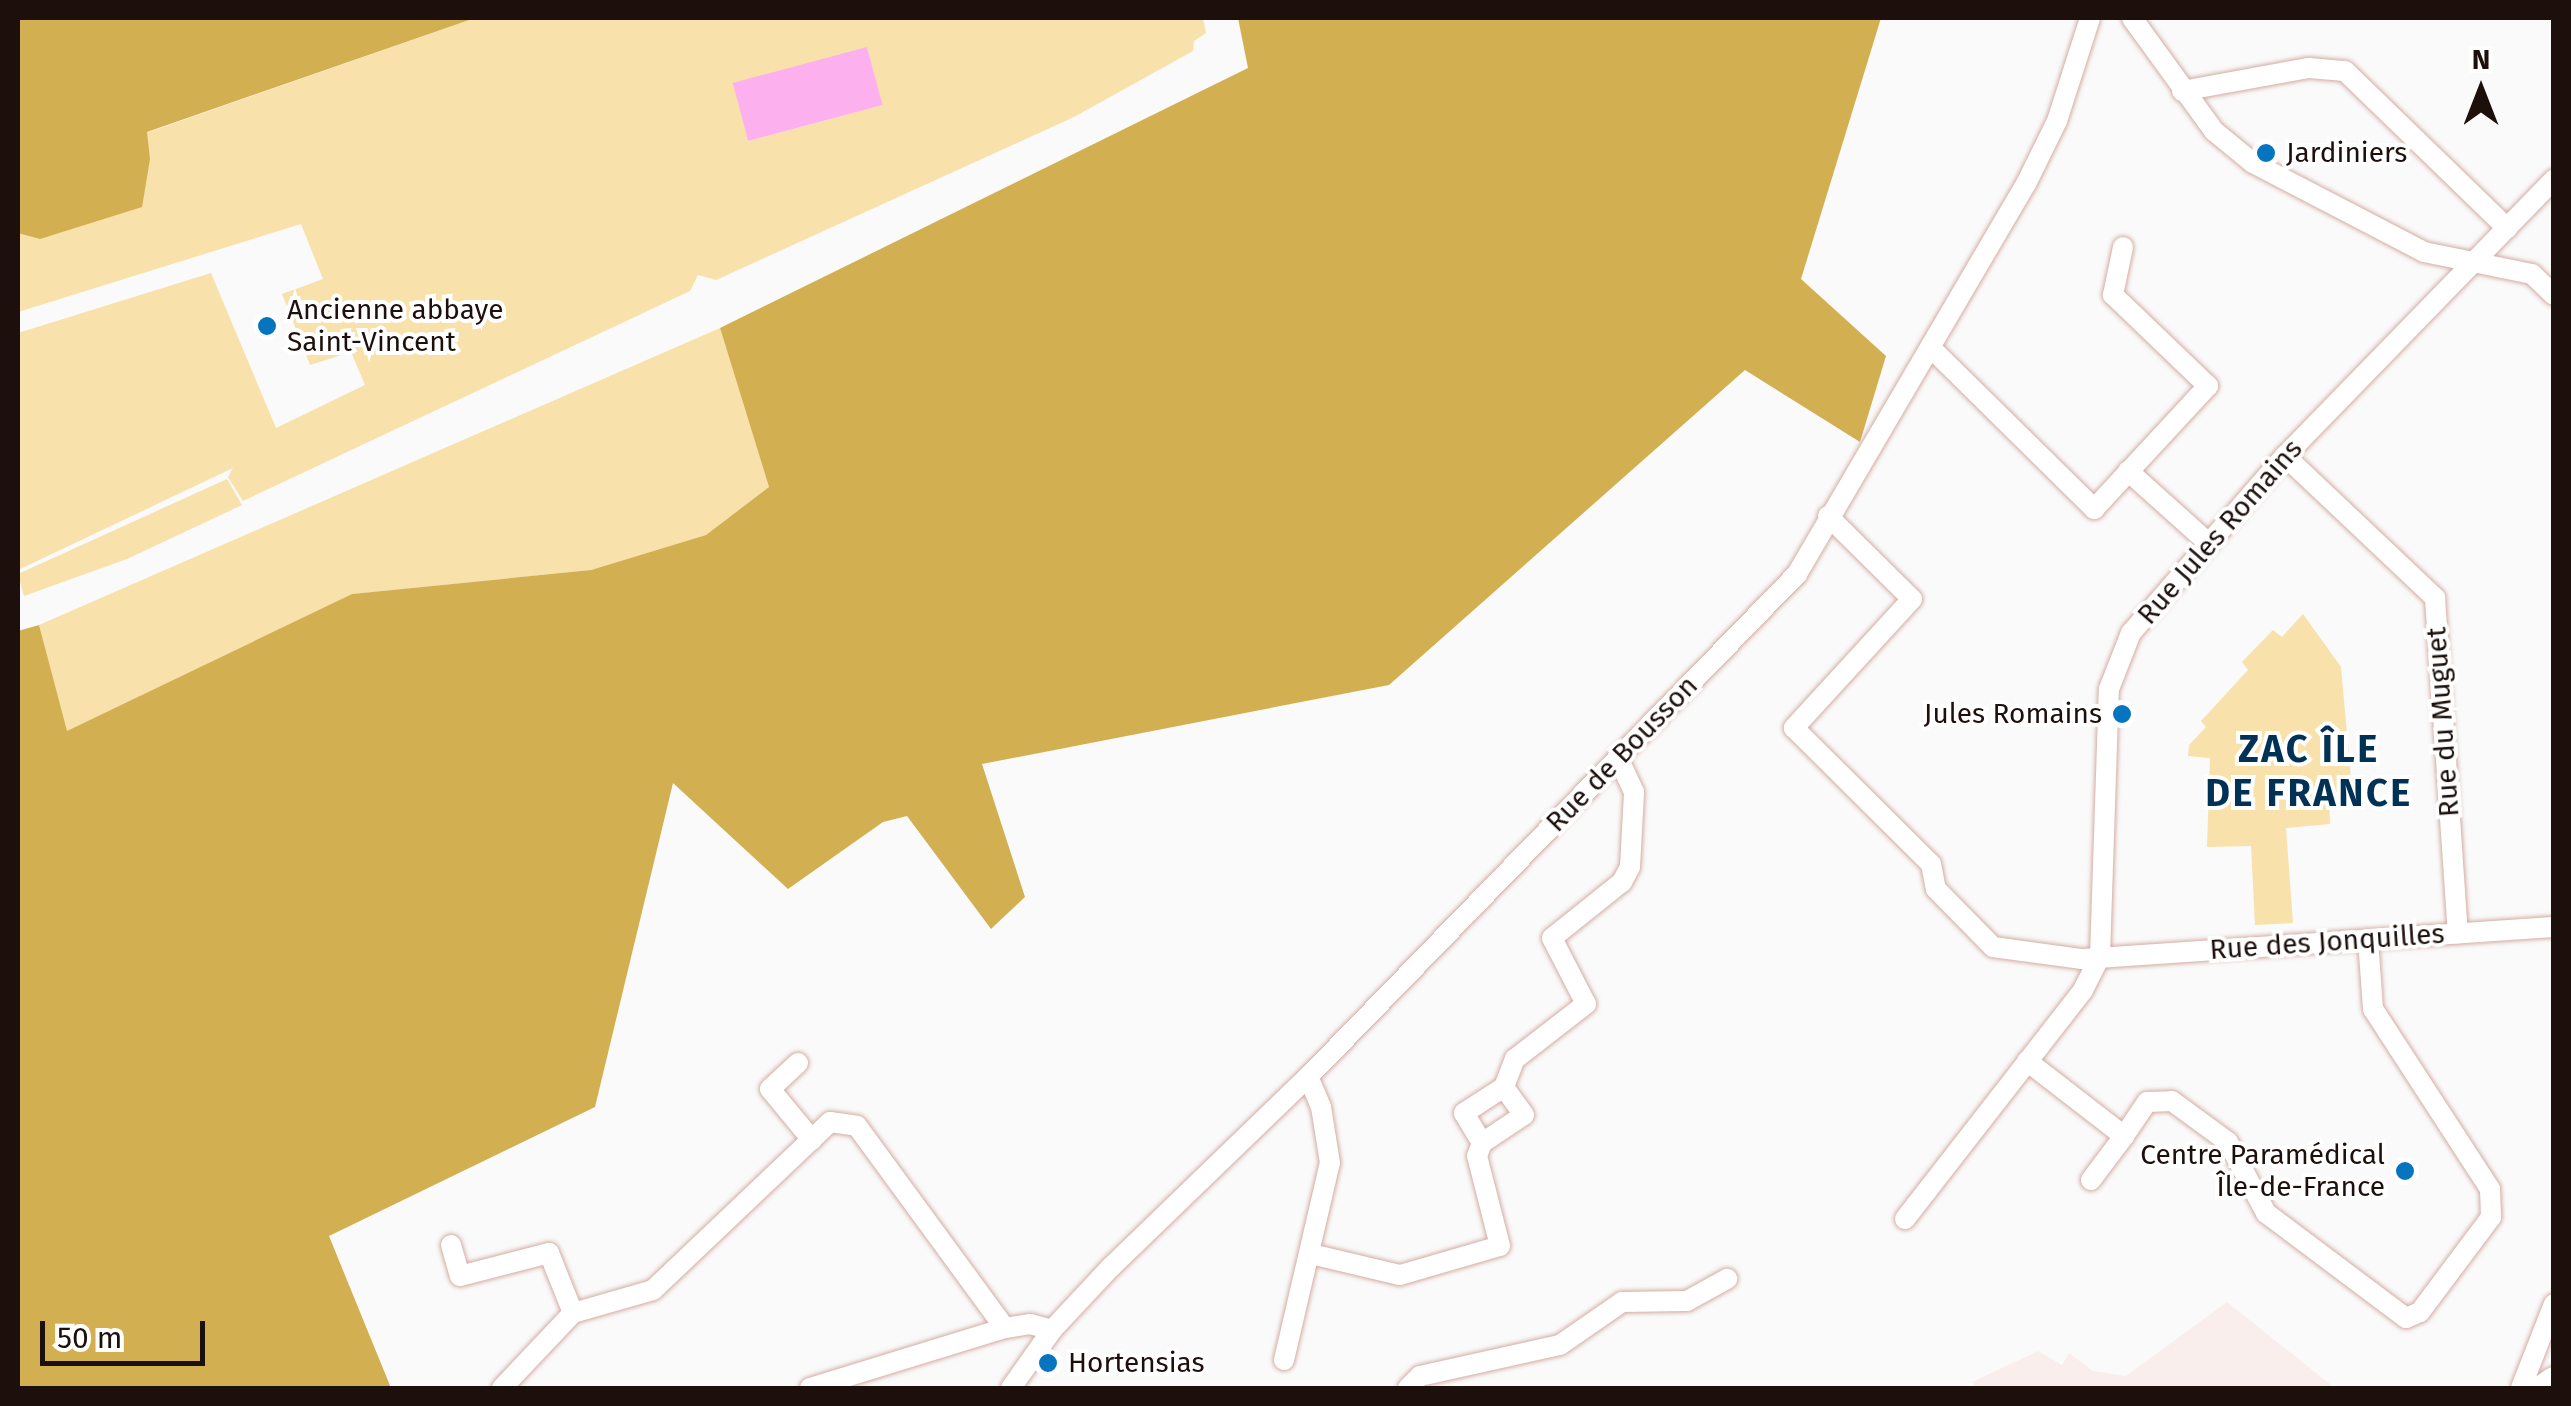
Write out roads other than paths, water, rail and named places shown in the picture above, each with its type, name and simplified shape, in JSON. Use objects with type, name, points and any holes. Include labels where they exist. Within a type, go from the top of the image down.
[{"type":"main road","points":[[2544,1388],[2554,1381]]},
{"type":"street","name":"Rue de Bousson","points":[[1011,1388],[1052,1330],[1308,1077],[1797,574],[2049,136],[2090,18]]},
{"type":"street","points":[[2132,18],[2214,131],[2296,190],[2424,252],[2532,274],[2554,295]]},
{"type":"street","points":[[2182,91],[2309,68],[2345,71],[2507,228]]},
{"type":"street","name":"Rue Jules Romains","points":[[2100,956],[2113,671],[2131,634],[2207,542],[2286,456],[2554,179]]},
{"type":"street","points":[[1930,347],[2094,509],[2208,386],[2113,295],[2124,247]]},
{"type":"street","name":"Rue du Muguet","points":[[2286,456],[2435,598],[2458,933]]},
{"type":"street","points":[[2128,471],[2207,542]]},
{"type":"street","name":"Rue des Jonquilles","points":[[1828,516],[1912,599],[1794,728],[1930,864],[1936,888],[1993,947],[2008,954],[2100,956],[2554,927]]},
{"type":"street","points":[[1482,1144],[1464,1113],[1504,1087],[1515,1060],[1586,1004],[1552,938],[1622,882],[1630,867],[1634,792],[1618,758]]},
{"type":"street","points":[[2091,1180],[2148,1102],[2172,1101],[2228,1142],[2266,1213],[2406,1318],[2420,1312],[2491,1217],[2490,1189],[2373,1009],[2368,939]]},
{"type":"street","points":[[1905,1219],[2028,1061],[2100,956]]},
{"type":"street","points":[[2028,1061],[2124,1136]]},
{"type":"street","points":[[798,1063],[770,1089],[812,1140]]},
{"type":"street","points":[[1284,1360],[1330,1162],[1321,1107],[1308,1077]]},
{"type":"street","points":[[1310,1254],[1400,1274],[1500,1246],[1477,1156],[1482,1144],[1524,1115],[1504,1087]]},
{"type":"street","points":[[502,1388],[573,1313],[653,1290],[830,1122],[857,1126],[1005,1328]]},
{"type":"street","points":[[451,1245],[460,1276],[550,1253],[573,1313]]},
{"type":"street","points":[[1408,1388],[1420,1376],[1560,1345],[1622,1302],[1654,1296],[1687,1302],[1727,1279]]},
{"type":"street","points":[[2521,1388],[2553,1307]]},
{"type":"street","points":[[810,1388],[1005,1328],[1030,1324],[1052,1330]]},
{"type":"place","name":"Jardiniers","points":[[2266,153]]},
{"type":"place","name":"Ancienne abbaye Saint-Vincent","points":[[267,326]]},
{"type":"place","name":"Jules Romains","points":[[2122,714]]},
{"type":"place","name":"Centre Paramédical Île-de-France","points":[[2405,1171]]},
{"type":"place","name":"Hortensias","points":[[1048,1363]]},
{"type":"district","name":"ZAC ÎLE DE FRANCE","points":[[2309,772]]}]
